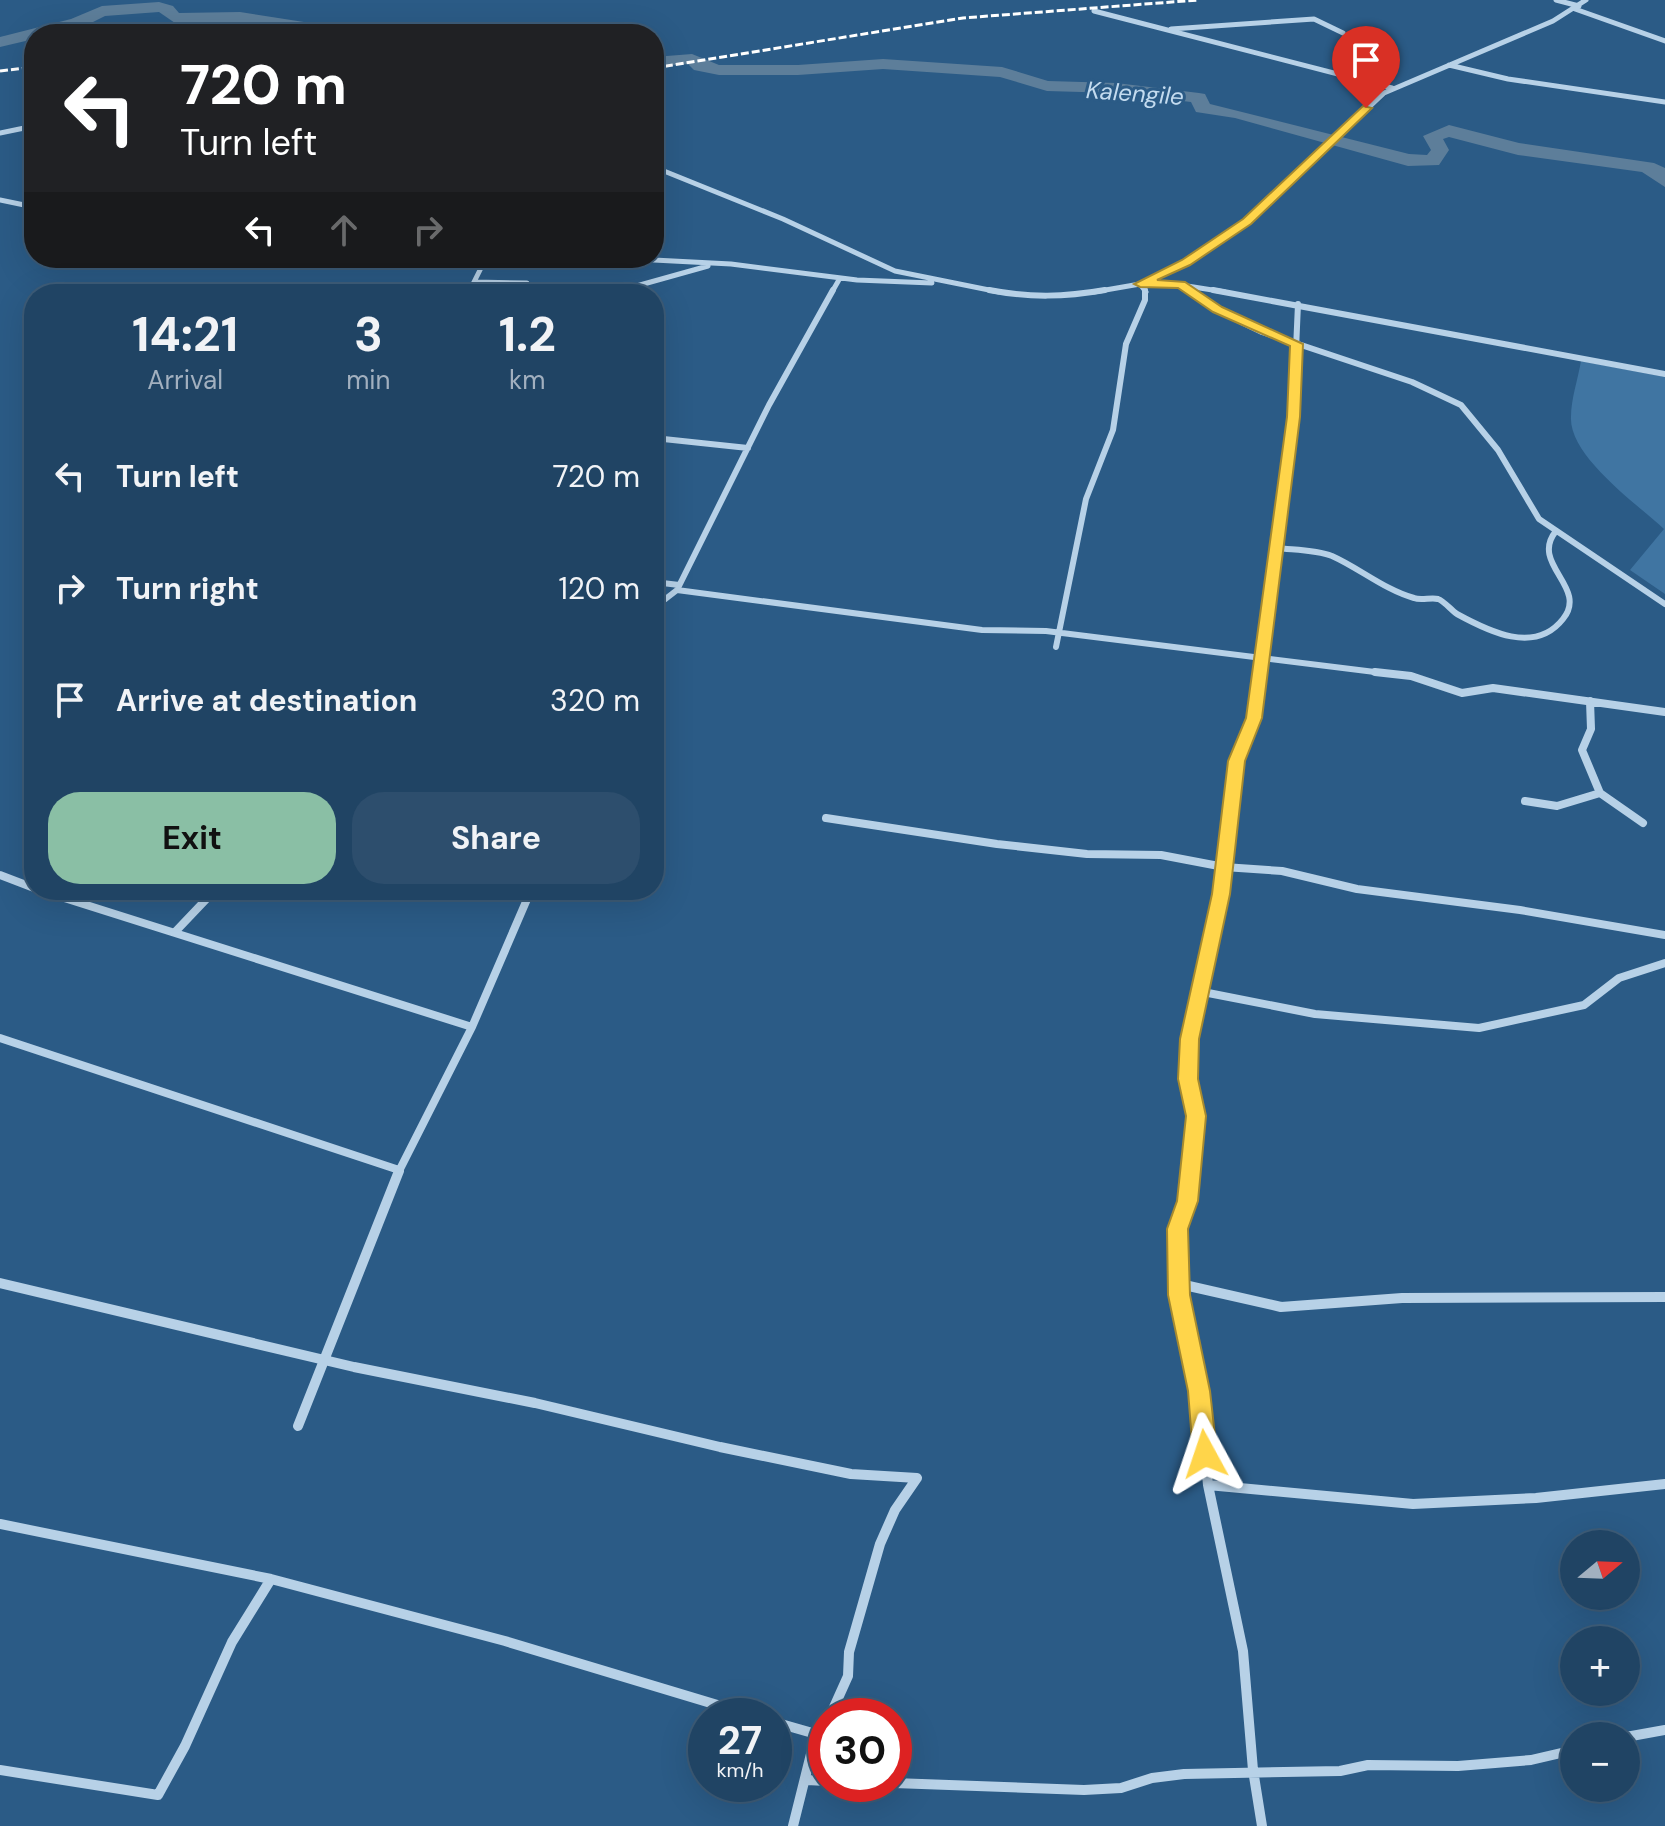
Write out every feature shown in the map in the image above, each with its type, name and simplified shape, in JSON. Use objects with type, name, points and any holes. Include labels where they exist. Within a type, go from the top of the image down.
[{"type":"street","points":[[1556,0],[1665,41]]},
{"type":"street","points":[[1140,284],[1186,263],[1247,222],[1393,88],[1577,7],[1586,0]]},
{"type":"street","points":[[1094,11],[1393,88]]},
{"type":"street","points":[[1166,29],[1314,19],[1343,33]]},
{"type":"street","points":[[1449,65],[1508,79],[1665,102]]},
{"type":"street","points":[[0,133],[24,128]]},
{"type":"street","points":[[664,171],[783,219],[895,271],[941,283],[1023,297],[1067,297],[1140,284],[1181,285],[1298,304],[1665,374]]},
{"type":"street","points":[[0,200],[24,205]]},
{"type":"street","points":[[664,262],[731,264],[840,278],[941,283]]},
{"type":"street","points":[[645,284],[712,265]]},
{"type":"street","points":[[481,268],[475,282],[527,283]]},
{"type":"street","points":[[664,600],[678,587],[748,448],[840,278]]},
{"type":"street","points":[[1056,647],[1092,476],[1108,446],[1116,419],[1120,378],[1126,365],[1125,346],[1145,302],[1147,293],[1140,284]]},
{"type":"street","points":[[1181,285],[1217,310],[1296,344],[1412,382],[1461,405],[1498,450],[1539,519],[1665,604]]},
{"type":"street","points":[[1262,1826],[1253,1770],[1243,1651],[1208,1485],[1199,1391],[1180,1284],[1178,1229],[1188,1201],[1196,1116],[1188,1079],[1190,1039],[1224,867],[1237,761],[1254,718],[1293,417],[1298,304]]},
{"type":"street","points":[[664,439],[748,448]]},
{"type":"street","points":[[1277,548],[1329,555],[1415,599],[1440,599],[1449,611],[1506,638],[1539,638],[1565,618],[1570,605],[1567,584],[1553,571],[1547,557],[1551,535],[1556,531]]},
{"type":"street","points":[[664,584],[982,630],[1059,633],[1411,676],[1462,693],[1493,688],[1665,712]]},
{"type":"street","points":[[1590,701],[1591,729],[1582,750],[1586,767],[1600,793],[1643,823]]},
{"type":"street","points":[[1525,801],[1557,806],[1565,801],[1600,793]]},
{"type":"street","points":[[826,818],[997,844],[1087,854],[1161,855],[1224,867],[1282,871],[1357,889],[1520,910],[1665,935]]},
{"type":"street","points":[[0,875],[24,884]]},
{"type":"street","points":[[73,900],[472,1027]]},
{"type":"street","points":[[176,931],[205,900]]},
{"type":"street","points":[[298,1426],[399,1170],[472,1027],[526,900]]},
{"type":"street","points":[[1198,991],[1315,1014],[1479,1028],[1584,1005],[1619,978],[1665,963]]},
{"type":"street","points":[[0,1038],[399,1170]]},
{"type":"street","points":[[0,1283],[851,1474],[917,1478],[895,1510],[880,1544],[849,1652],[848,1676],[838,1698]]},
{"type":"street","points":[[1180,1284],[1281,1307],[1402,1298],[1665,1297]]},
{"type":"street","points":[[1208,1485],[1413,1504],[1536,1498],[1665,1484]]},
{"type":"street","points":[[0,1524],[271,1579],[505,1641],[694,1698]]},
{"type":"street","points":[[0,1770],[158,1795],[185,1746],[232,1642],[271,1579]]},
{"type":"street","points":[[1640,1734],[1665,1730]]},
{"type":"street","points":[[912,1784],[1084,1790],[1121,1788],[1152,1778],[1253,1770],[1458,1766],[1531,1760],[1560,1753]]},
{"type":"street","points":[[793,1826],[808,1776]]},
{"type":"shaded area","points":[[1581,361],[1665,377],[1665,594],[1630,570],[1664,529],[1592,463],[1573,432],[1571,410]]},
{"type":"waterway","name":"Kalengile","points":[[73,24],[102,11],[159,7],[167,9],[175,18],[240,17],[285,24]]},
{"type":"waterway","name":"Kalengile","points":[[0,42],[24,36]]},
{"type":"waterway","name":"Kalengile","points":[[664,61],[692,59],[700,66],[719,70],[798,70],[883,64],[1002,72],[1047,86],[1116,88],[1199,98],[1202,108],[1236,113],[1408,160],[1432,161],[1440,150],[1432,136],[1449,131],[1518,149],[1647,167],[1662,174],[1665,181]]},
{"type":"railway","points":[[664,66],[963,18],[1198,0]]},
{"type":"railway","points":[[0,71],[24,68]]},
{"type":"route","points":[[1205,1454],[1199,1391],[1179,1295],[1178,1229],[1188,1201],[1196,1116],[1188,1079],[1190,1039],[1221,894],[1237,761],[1254,718],[1293,417],[1296,344],[1262,332],[1217,310],[1181,285],[1140,284],[1186,263],[1247,222],[1366,108]]}]
